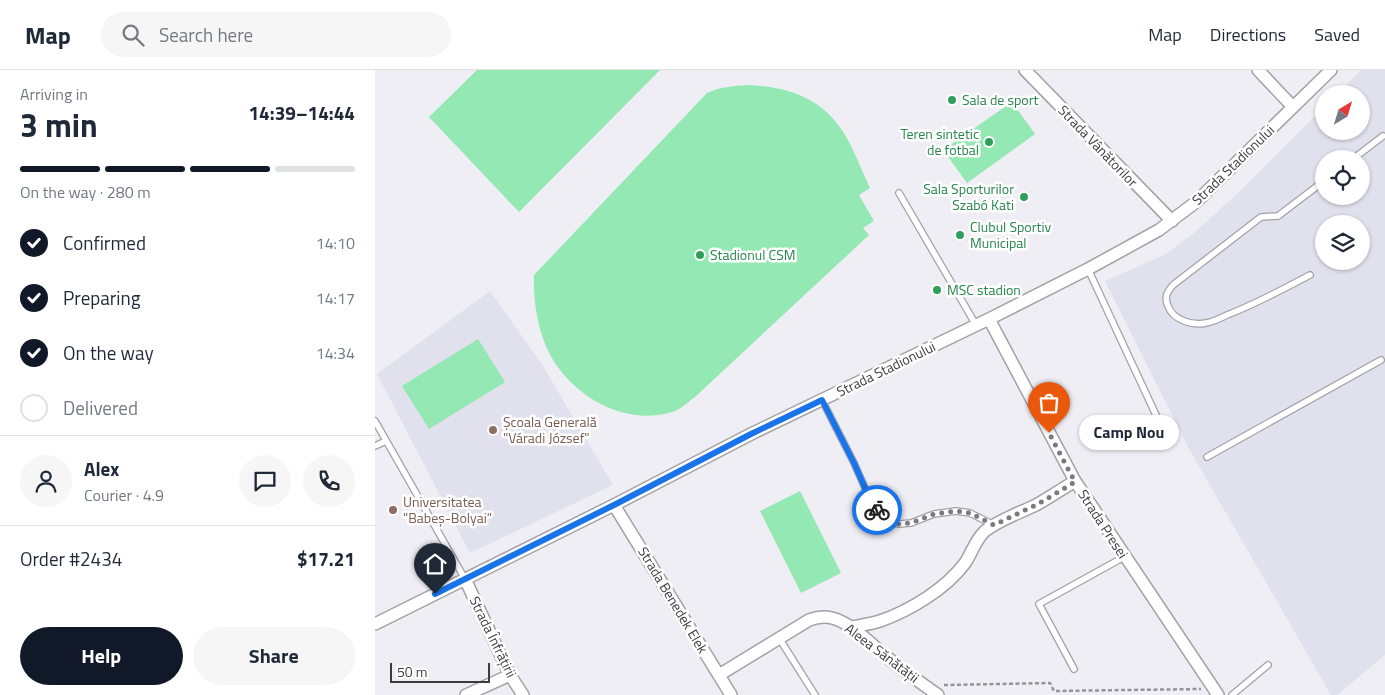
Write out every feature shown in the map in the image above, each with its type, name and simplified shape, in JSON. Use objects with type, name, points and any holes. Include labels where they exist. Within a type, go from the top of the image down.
[{"type":"street","name":"Strada Vânătorilor","points":[[1025,70],[1172,221]]},
{"type":"street","points":[[1258,70],[1293,107]]},
{"type":"street","name":"Strada Stadionului","points":[[375,624],[614,505],[751,434],[989,319],[1143,239],[1172,221],[1196,202],[1331,70]]},
{"type":"street","name":"Strada Presei","points":[[989,319],[1075,482],[1216,692]]},
{"type":"street","points":[[851,627],[879,621],[903,611],[938,589],[965,564],[981,535],[994,525],[1038,504],[1075,482]]},
{"type":"street","name":"Strada Benedek Elek","points":[[614,505],[731,695]]},
{"type":"street","name":"Strada Înfrățirii","points":[[465,579],[510,675],[523,695]]},
{"type":"street","name":"Aleea Sănătății","points":[[719,675],[809,620],[830,617],[851,627],[889,659],[938,695]]},
{"type":"street","points":[[466,695],[510,675]]},
{"type":"lane","points":[[1365,150],[1383,136]]},
{"type":"lane","points":[[1310,275],[1273,295],[1206,324],[1189,324],[1177,317],[1168,308],[1165,299],[1167,292],[1173,285],[1261,217],[1277,216],[1315,188]]},
{"type":"lane","points":[[899,194],[976,325]]},
{"type":"lane","points":[[1088,269],[1169,443]]},
{"type":"lane","points":[[1207,457],[1381,360]]},
{"type":"lane","points":[[822,400],[854,463],[873,506],[888,522],[899,524],[911,523],[934,514],[956,511],[970,513],[994,525]]},
{"type":"lane","points":[[375,422],[465,579]]},
{"type":"lane","points":[[375,446],[386,441]]},
{"type":"lane","points":[[1074,669],[1039,604],[1125,557]]},
{"type":"lane","points":[[779,638],[815,695]]},
{"type":"lane","points":[[1232,695],[1268,665]]},
{"type":"path","points":[[925,685],[1049,683],[1054,691],[1216,692]]},
{"type":"shaded area","points":[[1361,70],[1385,70],[1385,655],[1337,695],[1331,695],[1188,447],[1105,281],[1164,255],[1193,234],[1239,192],[1315,116],[1315,140],[1370,140],[1370,85],[1346,85]]},
{"type":"shaded area","name":"Școala Generală \"Váradi József\"","points":[[490,291],[543,366],[613,485],[470,553],[377,374]]},
{"type":"green space","points":[[477,70],[660,70],[519,212],[429,117]]},
{"type":"green space","name":"Stadionul CSM","points":[[748,85],[781,89],[796,94],[822,108],[833,118],[851,146],[870,188],[859,195],[874,221],[863,228],[869,235],[695,397],[679,409],[665,414],[643,416],[615,410],[601,404],[577,388],[557,366],[551,356],[538,322],[534,275],[707,93],[732,86]]},
{"type":"green space","name":"Teren sintetic de fotbal","points":[[1012,102],[1035,134],[967,183],[943,150]]},
{"type":"green space","points":[[478,339],[505,382],[429,429],[402,386]]},
{"type":"green space","points":[[800,491],[841,573],[801,593],[760,511]]},
{"type":"way so far","points":[[877,510],[888,522],[899,524],[911,523],[934,514],[956,511],[970,513],[994,525],[1038,504],[1075,482],[1049,433]]},
{"type":"place","name":"Sala de sport","points":[[952,100]]},
{"type":"place","name":"Teren sintetic de fotbal","points":[[989,142]]},
{"type":"place","name":"Sala Sporturilor Szabó Kati","points":[[1024,197]]},
{"type":"place","name":"Clubul Sportiv Municipal","points":[[960,235]]},
{"type":"place","name":"Stadionul CSM","points":[[700,255]]},
{"type":"place","name":"MSC stadion","points":[[937,290]]},
{"type":"place","name":"Școala Generală \"Váradi József\"","points":[[493,430]]},
{"type":"place","name":"Camp Nou","points":[[1049,433]]},
{"type":"place","name":"Universitatea \"Babeș-Bolyai\"","points":[[393,510]]},
{"type":"route","points":[[435,594],[822,400],[854,463],[873,506],[877,510]]}]
